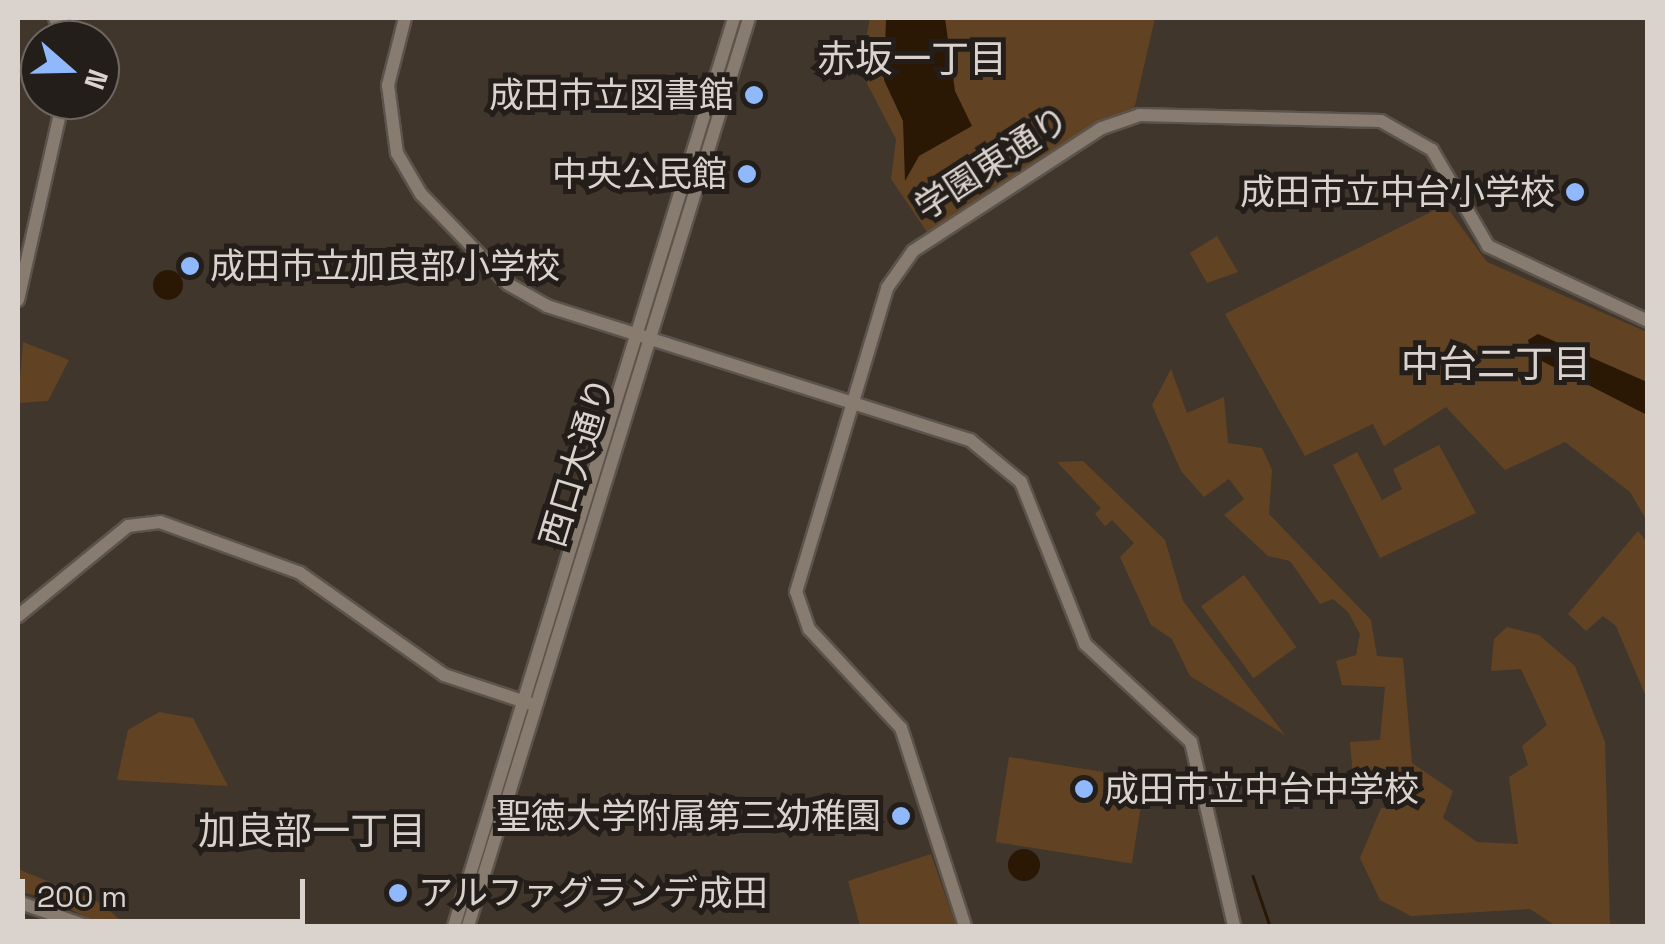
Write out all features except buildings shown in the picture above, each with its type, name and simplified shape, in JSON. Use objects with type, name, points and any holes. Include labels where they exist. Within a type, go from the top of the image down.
[{"type":"street","points":[[405,18],[388,112],[413,184],[508,284],[642,336],[970,440],[1021,482],[1085,644],[1191,742],[1234,926]]},
{"type":"street","name":"西口大通り","points":[[454,926],[529,703],[642,336],[734,18]]},
{"type":"street","name":"西口大通り","points":[[642,336],[749,18]]},
{"type":"street","name":"学園東通り","points":[[965,926],[901,728],[809,629],[796,592],[850,400],[887,288],[913,251],[1102,128],[1168,110],[1394,124],[1432,150],[1488,246],[1648,321]]},
{"type":"street","points":[[18,300],[59,120]]},
{"type":"street","points":[[18,616],[128,526],[150,520],[300,573],[444,675],[529,703]]},
{"type":"street","name":"西口大通り","points":[[468,926],[529,703]]},
{"type":"street","points":[[18,902],[86,926]]},
{"type":"shaded area","points":[[870,18],[1155,18],[1133,114],[927,232],[891,179],[896,139],[860,70]]},
{"type":"shaded area","points":[[886,18],[945,18],[955,91],[972,126],[919,156],[905,181],[903,121],[884,80]]},
{"type":"shaded area","points":[[1445,205],[1487,262],[1647,332],[1647,521],[1630,492],[1565,442],[1505,470],[1446,407],[1384,446],[1373,424],[1305,456],[1225,314]]},
{"type":"shaded area","points":[[1217,236],[1238,272],[1207,283],[1190,253]]},
{"type":"shaded area","points":[[168,270],[179,274],[183,285],[179,296],[168,300],[157,296],[153,285],[157,274]]},
{"type":"shaded area","points":[[1538,334],[1647,382],[1647,415],[1532,356],[1528,340]]},
{"type":"shaded area","points":[[23,342],[69,360],[48,401],[18,403]]},
{"type":"shaded area","points":[[1171,369],[1187,413],[1224,397],[1228,443],[1262,448],[1272,470],[1269,514],[1371,620],[1377,656],[1403,658],[1412,763],[1453,791],[1443,818],[1477,842],[1518,844],[1509,777],[1528,765],[1522,746],[1547,725],[1521,669],[1491,671],[1494,639],[1507,627],[1539,635],[1575,666],[1605,742],[1610,926],[1556,926],[1530,909],[1411,916],[1380,900],[1360,858],[1381,808],[1393,808],[1393,778],[1353,776],[1350,742],[1380,740],[1385,687],[1342,685],[1336,661],[1356,655],[1360,634],[1348,612],[1333,599],[1320,604],[1290,561],[1268,556],[1224,515],[1244,499],[1229,479],[1204,497],[1181,471],[1152,405]]},
{"type":"shaded area","points":[[1439,445],[1476,513],[1380,558],[1333,465],[1357,452],[1382,500],[1402,489],[1393,469]]},
{"type":"shaded area","points":[[1083,461],[1165,540],[1183,601],[1285,735],[1190,676],[1172,639],[1151,625],[1120,557],[1134,543],[1112,520],[1105,526],[1095,514],[1101,508],[1057,462]]},
{"type":"shaded area","points":[[1638,531],[1647,542],[1647,699],[1616,626],[1603,616],[1586,631],[1568,614]]},
{"type":"shaded area","points":[[1244,575],[1296,647],[1253,678],[1201,606]]},
{"type":"shaded area","points":[[159,712],[193,718],[228,786],[117,780],[128,730]]},
{"type":"shaded area","points":[[1009,757],[1145,779],[1132,864],[996,842]]},
{"type":"shaded area","points":[[1024,849],[1036,853],[1040,865],[1036,877],[1024,881],[1012,877],[1008,865],[1012,853]]},
{"type":"shaded area","points":[[931,854],[956,926],[860,926],[848,881]]},
{"type":"shaded area","points":[[18,869],[101,903],[121,921],[100,926],[51,898],[18,892]]},
{"type":"waterway","points":[[1253,876],[1270,926]]},
{"type":"place","name":"成田市立図書館","points":[[754,95]]},
{"type":"place","name":"中央公民館","points":[[747,174]]},
{"type":"place","name":"成田市立中台小学校","points":[[1575,192]]},
{"type":"place","name":"成田市立加良部小学校","points":[[190,266]]},
{"type":"place","name":"成田市立中台中学校","points":[[1084,789]]},
{"type":"place","name":"聖徳大学附属第三幼稚園","points":[[901,816]]},
{"type":"place","name":"アルファグランデ成田","points":[[398,893]]},
{"type":"district","name":"赤坂一丁目","points":[[912,60]]},
{"type":"district","name":"中台二丁目","points":[[1496,365]]},
{"type":"district","name":"加良部一丁目","points":[[312,832]]}]
